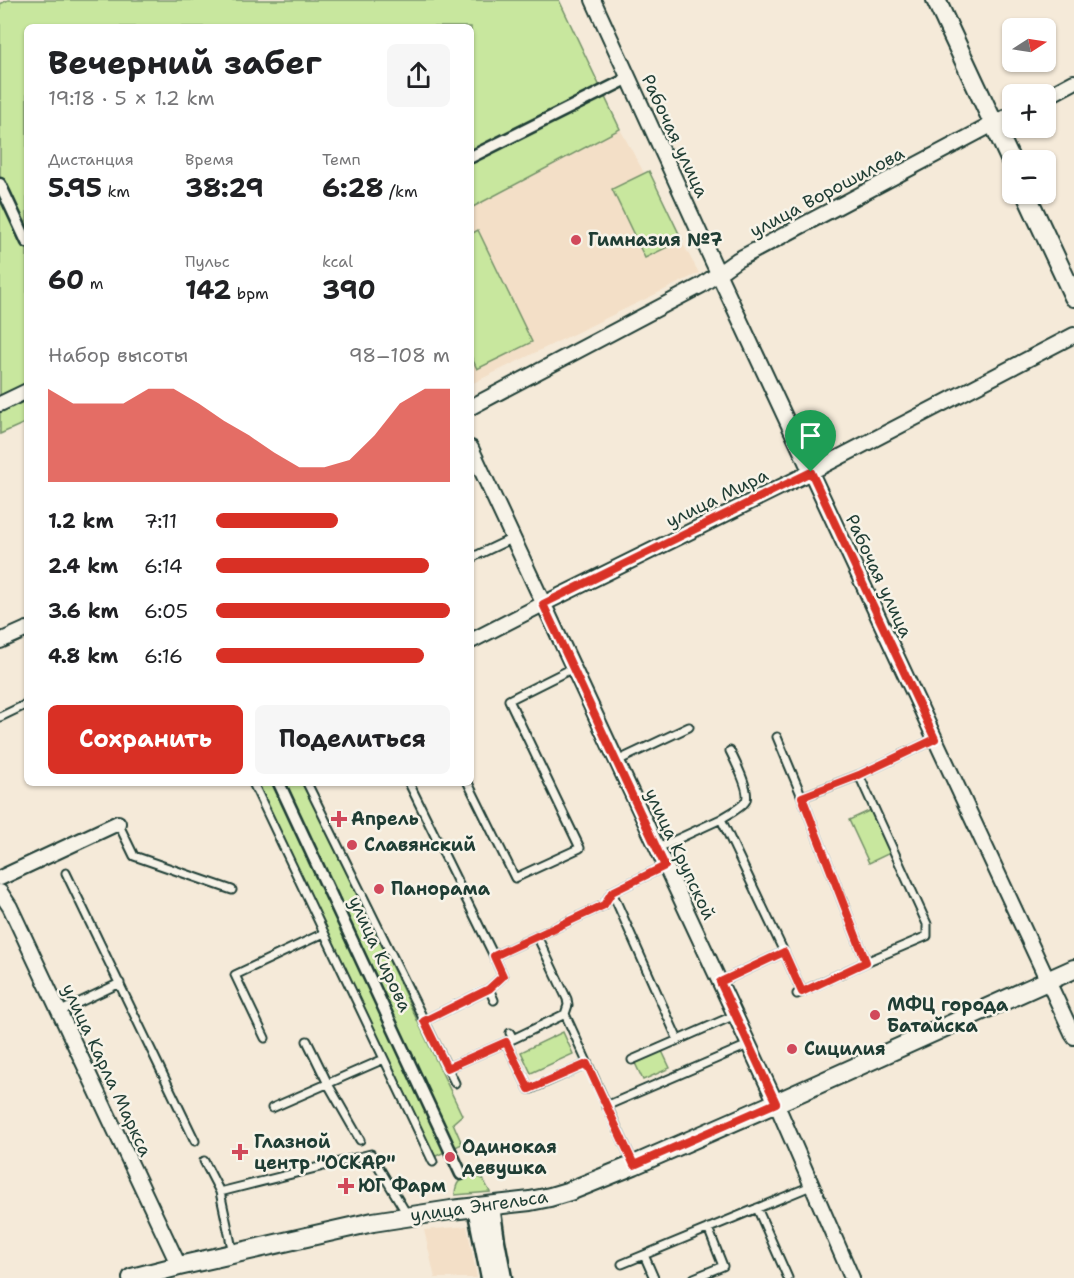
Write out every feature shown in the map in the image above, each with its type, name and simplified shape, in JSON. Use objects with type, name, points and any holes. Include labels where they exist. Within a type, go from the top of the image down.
[{"type":"main road","points":[[936,0],[1006,150]]},
{"type":"main road","points":[[1031,204],[1074,297]]},
{"type":"main road","name":"улица Энгельса","points":[[132,1278],[362,1224],[550,1197],[634,1165],[1074,969]]},
{"type":"street","name":"Рабочая улица","points":[[593,0],[1074,1036]]},
{"type":"street","points":[[474,156],[629,78]]},
{"type":"street","points":[[1056,92],[1074,82]]},
{"type":"street","name":"улица Ворошилова","points":[[474,405],[702,285],[737,261],[1002,120]]},
{"type":"street","points":[[0,184],[24,236]]},
{"type":"street","name":"улица Мира","points":[[474,639],[811,472],[1074,335]]},
{"type":"street","points":[[0,404],[24,393]]},
{"type":"street","name":"улица Крупской","points":[[474,454],[776,1103],[852,1278]]},
{"type":"street","points":[[0,641],[24,630]]},
{"type":"street","name":"улица Кирова","points":[[280,786],[461,1174]]},
{"type":"street","points":[[0,878],[118,823]]},
{"type":"street","name":"улица Карла Маркса","points":[[0,891],[10,907],[179,1266]]},
{"type":"street","points":[[483,1207],[490,1278]]},
{"type":"street","points":[[483,1207],[495,1241],[503,1278]]},
{"type":"lane","points":[[474,557],[513,538]]},
{"type":"lane","points":[[469,786],[515,878],[580,848],[509,700],[573,668]]},
{"type":"lane","points":[[0,717],[24,705]]},
{"type":"lane","points":[[617,762],[689,727]]},
{"type":"lane","points":[[777,737],[866,962]]},
{"type":"lane","points":[[802,797],[859,775],[935,739]]},
{"type":"lane","points":[[657,848],[721,819],[745,803],[747,797],[745,786],[730,751]]},
{"type":"lane","points":[[721,819],[784,952],[800,993],[927,936],[927,924],[859,775]]},
{"type":"lane","points":[[254,786],[433,1162]]},
{"type":"lane","points":[[308,786],[455,1083]]},
{"type":"lane","points":[[410,786],[503,976],[489,989],[424,1021]]},
{"type":"lane","points":[[118,823],[134,856],[232,890]]},
{"type":"lane","points":[[494,956],[604,905],[612,892],[665,866]]},
{"type":"lane","points":[[66,873],[195,1141]]},
{"type":"lane","points":[[612,892],[678,1040]]},
{"type":"lane","points":[[265,1038],[235,975],[324,933]]},
{"type":"lane","points":[[447,1068],[564,1014],[568,1005],[567,999],[537,936]]},
{"type":"lane","points":[[720,982],[784,952]]},
{"type":"lane","points":[[59,1012],[120,983]]},
{"type":"lane","points":[[489,989],[494,1000]]},
{"type":"lane","points":[[564,1014],[634,1165]]},
{"type":"lane","points":[[632,1060],[735,1015]]},
{"type":"lane","points":[[510,1038],[529,1089],[587,1064]]},
{"type":"lane","points":[[307,1041],[360,1140]]},
{"type":"lane","points":[[606,1106],[748,1045]]},
{"type":"lane","points":[[272,1108],[384,1059]]},
{"type":"lane","points":[[220,1192],[371,1154],[408,1216]]},
{"type":"lane","points":[[204,1161],[220,1192],[233,1253]]},
{"type":"lane","points":[[622,1264],[811,1186]]},
{"type":"lane","points":[[757,1208],[788,1278]]},
{"type":"lane","points":[[694,1278],[723,1266],[708,1228]]},
{"type":"lane","points":[[644,1255],[654,1278]]},
{"type":"shaded area","name":"Гимназия №7","points":[[620,129],[699,273],[474,383],[474,206]]},
{"type":"shaded area","points":[[467,1226],[477,1278],[435,1278],[424,1230]]},
{"type":"green space","points":[[8,0],[559,0],[620,129],[474,206],[474,24],[24,24],[24,423],[0,434],[0,4]]},
{"type":"green space","points":[[649,171],[682,240],[645,258],[612,189]]},
{"type":"green space","points":[[478,230],[532,342],[477,369],[474,362],[474,232]]},
{"type":"green space","points":[[256,786],[306,786],[462,1115],[453,1123],[462,1144],[434,1157]]},
{"type":"green space","points":[[871,810],[890,853],[869,863],[849,820]]},
{"type":"green space","points":[[563,1032],[573,1054],[531,1073],[521,1052]]},
{"type":"green space","points":[[662,1051],[670,1068],[643,1080],[635,1063]]},
{"type":"green space","points":[[474,1175],[483,1179],[490,1192],[455,1195],[460,1181]]},
{"type":"place","name":"Гимназия №7","points":[[576,240]]},
{"type":"place","name":"Апрель","points":[[339,819]]},
{"type":"place","name":"Славянский","points":[[352,845]]},
{"type":"place","name":"Панорама","points":[[379,889]]},
{"type":"place","name":"МФЦ города Батайска","points":[[875,1015]]},
{"type":"place","name":"Сицилия","points":[[792,1049]]},
{"type":"place","name":"Глазной центр \"ОСКАР\"","points":[[240,1152]]},
{"type":"place","name":"Одинокая девушка","points":[[450,1157]]},
{"type":"place","name":"ЮГ Фарм","points":[[346,1186]]},
{"type":"route","points":[[811,472],[935,739],[859,775],[802,797],[866,962],[802,992],[784,952],[720,982],[776,1103],[634,1165],[587,1064],[529,1089],[506,1042],[447,1068],[424,1021],[489,989],[503,976],[494,956],[604,905],[612,892],[665,866],[543,604],[811,472]]}]
